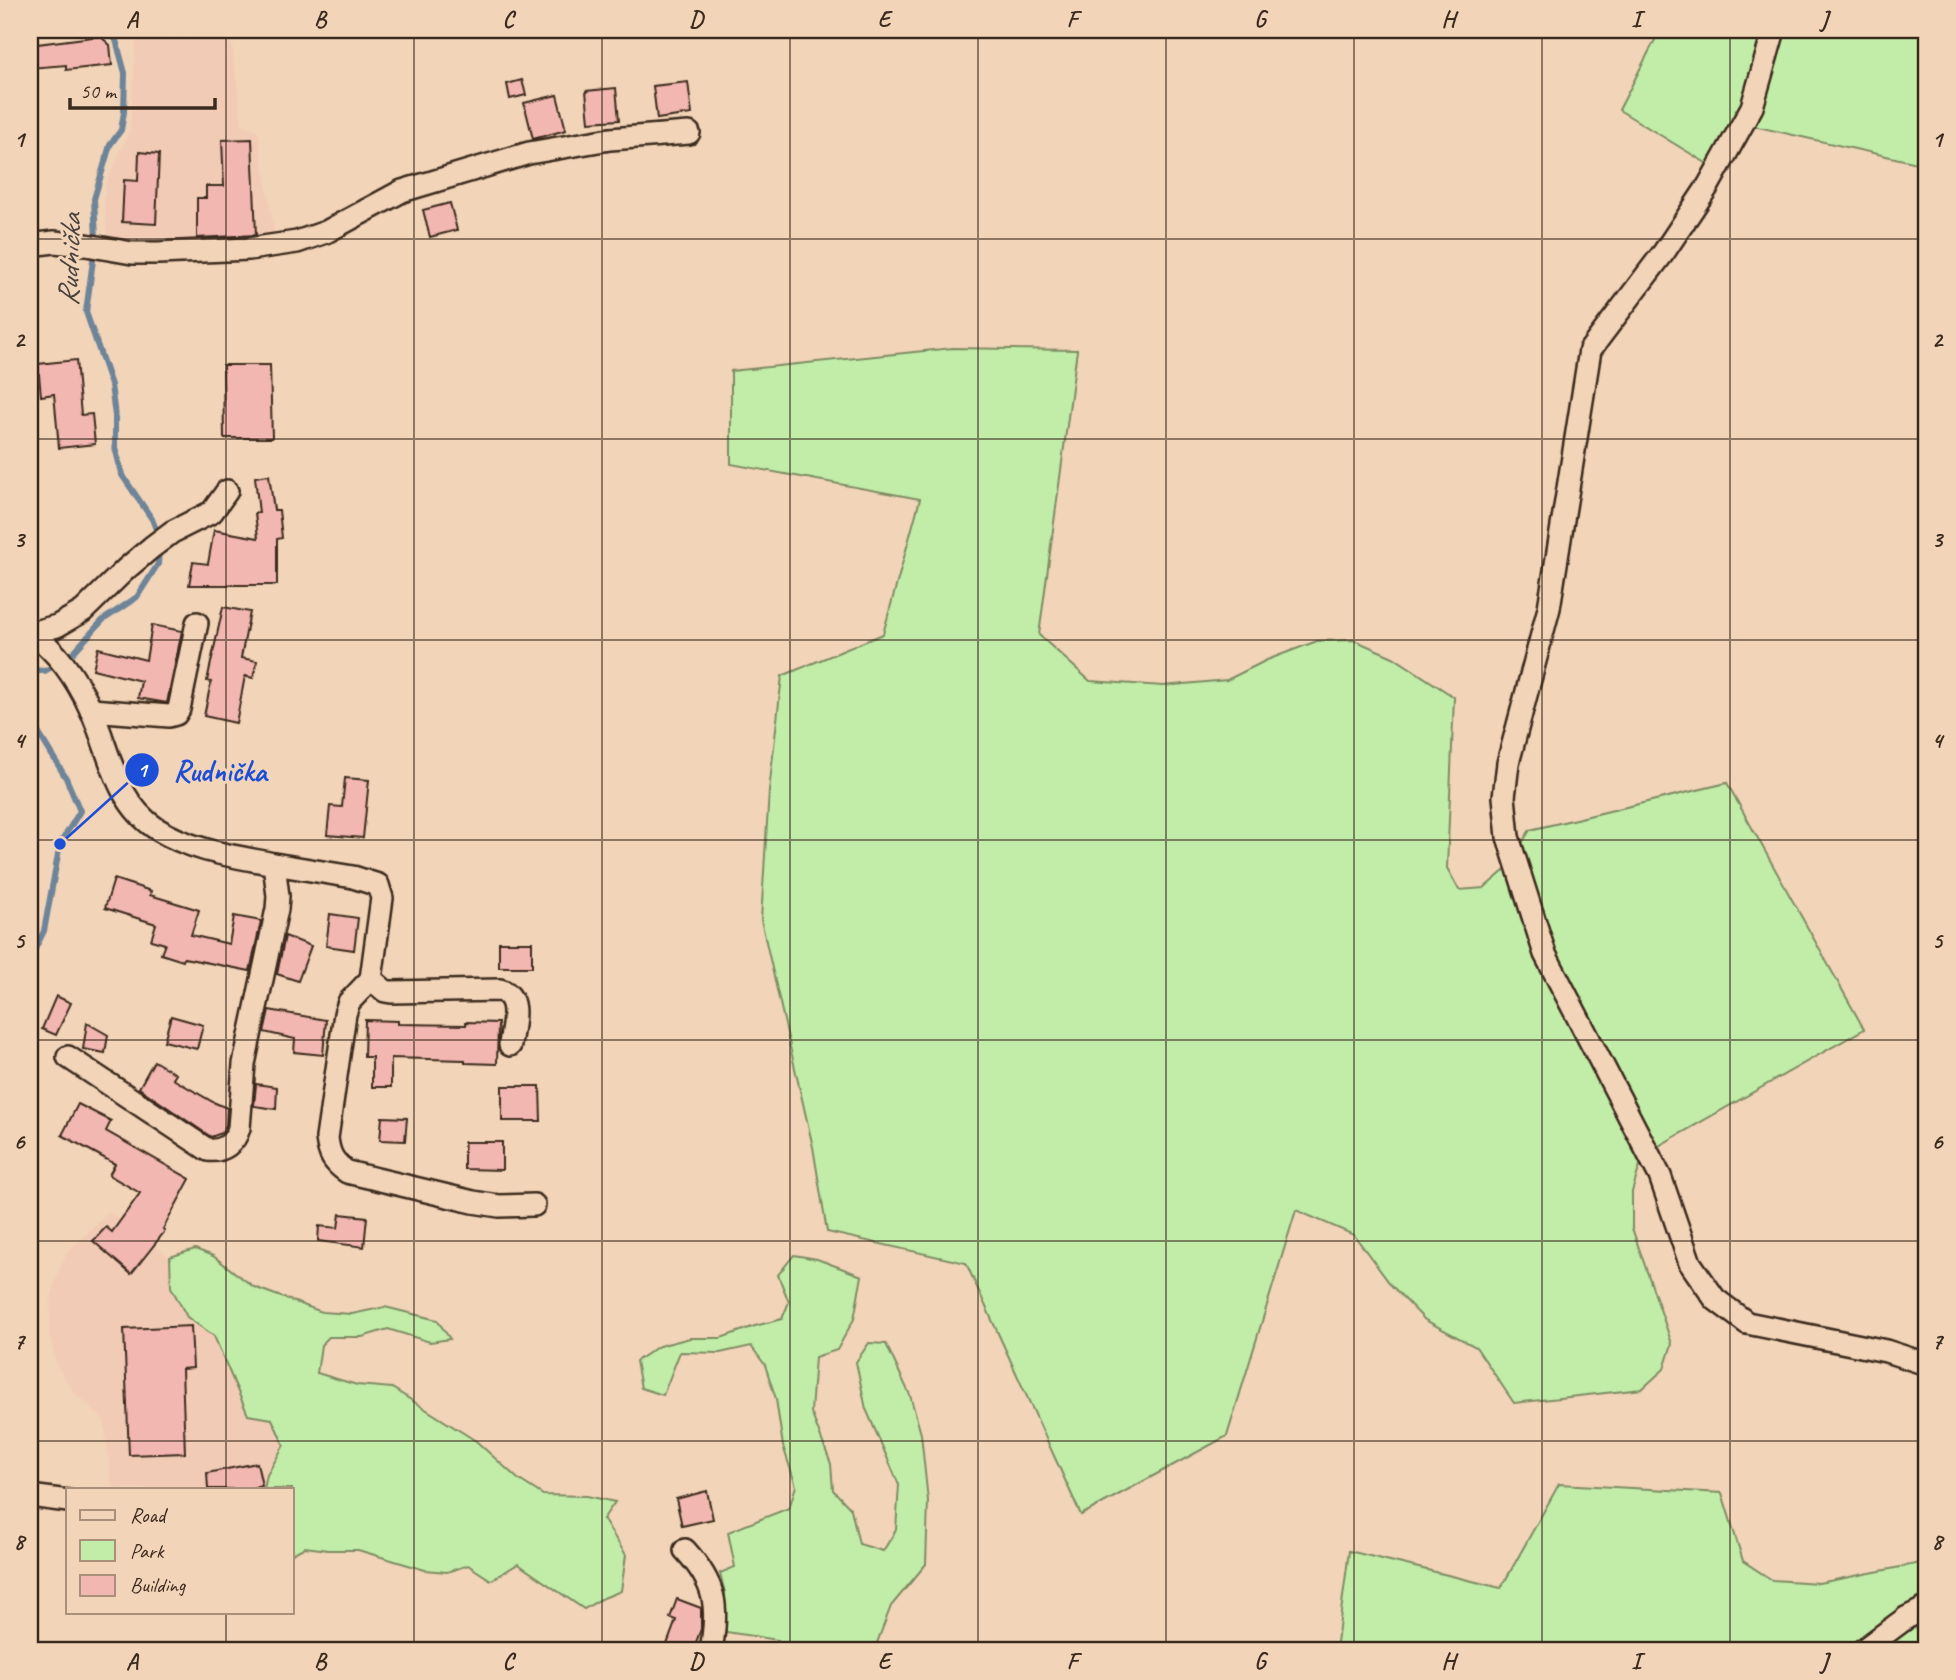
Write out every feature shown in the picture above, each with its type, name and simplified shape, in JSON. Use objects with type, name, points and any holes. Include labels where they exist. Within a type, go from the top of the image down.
[{"type":"street","points":[[1774,30],[1752,107],[1708,186],[1664,252],[1590,350],[1549,608],[1508,763],[1504,797],[1508,836],[1545,954],[1660,1176],[1690,1263],[1715,1299],[1747,1323],[1885,1351],[1926,1364]]},
{"type":"street","points":[[30,245],[54,242],[132,253],[158,253],[249,249],[297,242],[326,232],[402,191],[529,153],[610,139],[689,133]]},
{"type":"street","points":[[227,491],[212,512],[172,532],[152,547],[125,569],[83,611],[57,626],[32,634],[61,663],[91,710],[122,791],[155,828],[195,847],[365,880],[378,885],[382,898],[371,979],[349,1002],[345,1014],[327,1138],[329,1154],[335,1164],[347,1172],[473,1202],[499,1206],[534,1205]]},
{"type":"street","points":[[91,710],[169,716],[176,714],[197,624]]},
{"type":"street","points":[[68,1057],[208,1150],[221,1150],[232,1141],[239,1128],[243,1064],[278,897],[274,864]]},
{"type":"street","points":[[371,979],[385,991],[391,992],[508,992],[514,1009],[510,1045]]},
{"type":"street","points":[[30,1496],[66,1500]]},
{"type":"street","points":[[685,1550],[701,1567],[709,1581],[714,1600],[711,1650]]},
{"type":"street","points":[[1863,1650],[1906,1618],[1926,1608]]},
{"type":"shaded area","points":[[231,39],[242,124],[258,131],[275,238],[137,245],[107,237],[105,186],[130,129],[136,41]]},
{"type":"shaded area","points":[[109,1212],[170,1257],[171,1287],[187,1317],[214,1335],[234,1385],[272,1419],[284,1445],[267,1475],[264,1488],[114,1488],[104,1420],[75,1393],[56,1365],[49,1333],[51,1300],[57,1275],[67,1252]]},
{"type":"green space","points":[[1660,30],[1926,30],[1926,165],[1745,124],[1711,166],[1619,110]]},
{"type":"green space","points":[[953,348],[1077,350],[1039,635],[1090,681],[1163,686],[1227,680],[1267,660],[1317,641],[1354,640],[1393,657],[1454,697],[1447,868],[1459,890],[1484,888],[1505,870],[1530,830],[1727,783],[1864,1029],[1643,1155],[1632,1192],[1632,1228],[1672,1344],[1664,1369],[1642,1389],[1514,1403],[1476,1347],[1425,1320],[1391,1285],[1354,1235],[1296,1210],[1227,1436],[1081,1515],[966,1263],[827,1232],[813,1147],[761,920],[769,791],[782,676],[883,634],[920,499],[731,464],[731,371]]},
{"type":"green space","points":[[195,1249],[213,1256],[254,1287],[322,1312],[352,1314],[385,1307],[437,1320],[450,1339],[430,1342],[388,1329],[362,1337],[329,1337],[321,1345],[317,1373],[357,1385],[392,1388],[476,1441],[518,1479],[543,1495],[587,1496],[615,1502],[603,1519],[626,1555],[621,1591],[584,1609],[518,1564],[491,1580],[468,1565],[447,1572],[425,1570],[358,1550],[305,1547],[294,1553],[294,1488],[264,1488],[267,1475],[284,1445],[272,1419],[248,1415],[214,1336],[187,1317],[171,1287],[170,1257]]},
{"type":"green space","points":[[794,1255],[817,1259],[862,1276],[854,1319],[837,1350],[815,1357],[811,1412],[831,1464],[833,1490],[851,1509],[859,1544],[883,1551],[896,1530],[899,1485],[866,1409],[856,1362],[869,1343],[886,1344],[910,1395],[921,1434],[928,1501],[926,1564],[891,1606],[877,1643],[886,1650],[776,1650],[778,1640],[726,1632],[725,1593],[720,1573],[735,1567],[728,1532],[789,1508],[796,1486],[783,1446],[776,1399],[765,1365],[751,1346],[720,1353],[680,1352],[663,1395],[641,1388],[636,1361],[659,1346],[690,1338],[721,1338],[782,1319],[789,1302],[778,1275]]},
{"type":"green space","points":[[1559,1484],[1722,1493],[1743,1561],[1772,1580],[1819,1583],[1926,1562],[1926,1650],[1336,1650],[1349,1551],[1501,1588]]},
{"type":"building","points":[[100,36],[110,45],[112,65],[66,70],[66,65],[30,68],[30,45]]},
{"type":"building","points":[[522,80],[526,95],[510,99],[507,84]]},
{"type":"building","points":[[688,82],[692,114],[657,119],[653,86]]},
{"type":"building","points":[[616,88],[619,120],[589,122],[586,91]]},
{"type":"building","points":[[557,95],[566,130],[533,139],[524,103]]},
{"type":"building","points":[[252,139],[256,235],[197,238],[197,198],[206,198],[206,186],[224,186],[222,140]]},
{"type":"building","points":[[139,152],[159,154],[156,224],[122,222],[124,180],[138,181]]},
{"type":"building","points":[[450,203],[457,230],[430,237],[423,210]]},
{"type":"building","points":[[76,360],[81,415],[92,414],[95,444],[59,448],[54,394],[41,396],[38,364]]},
{"type":"building","points":[[223,365],[270,365],[272,438],[224,438]]},
{"type":"building","points":[[269,475],[274,510],[279,510],[282,538],[277,539],[277,585],[189,585],[193,562],[208,564],[214,530],[258,538],[255,513],[259,513],[255,477]]},
{"type":"building","points":[[223,607],[250,612],[241,658],[257,661],[253,678],[245,676],[236,723],[204,716],[211,682],[207,681]]},
{"type":"building","points":[[152,625],[182,631],[167,703],[138,698],[141,681],[93,669],[98,648],[146,660]]},
{"type":"building","points":[[345,778],[369,780],[363,838],[327,835],[330,806],[342,807]]},
{"type":"building","points":[[114,879],[151,891],[150,895],[199,910],[191,935],[229,944],[234,916],[261,921],[250,971],[184,958],[183,961],[161,954],[165,944],[151,940],[156,924],[105,908]]},
{"type":"building","points":[[330,914],[358,918],[354,950],[326,946]]},
{"type":"building","points":[[285,936],[311,946],[298,981],[277,974]]},
{"type":"building","points":[[499,942],[532,942],[532,967],[499,967]]},
{"type":"building","points":[[56,996],[71,1003],[56,1035],[42,1029]]},
{"type":"building","points":[[269,1010],[326,1020],[323,1055],[294,1052],[295,1039],[264,1032]]},
{"type":"building","points":[[171,1016],[203,1025],[197,1049],[164,1041]]},
{"type":"building","points":[[365,1020],[398,1021],[398,1024],[498,1023],[497,1064],[465,1063],[465,1060],[391,1058],[391,1087],[372,1087],[372,1057],[364,1057]]},
{"type":"building","points":[[87,1023],[108,1035],[105,1053],[83,1049]]},
{"type":"building","points":[[154,1061],[176,1074],[173,1079],[227,1108],[226,1125],[222,1133],[211,1137],[139,1088]]},
{"type":"building","points":[[256,1084],[277,1087],[276,1109],[254,1106]]},
{"type":"building","points":[[502,1086],[540,1086],[541,1121],[502,1121]]},
{"type":"building","points":[[78,1104],[111,1121],[106,1131],[190,1179],[163,1229],[165,1231],[131,1274],[93,1241],[106,1227],[112,1232],[140,1193],[109,1175],[115,1164],[62,1135]]},
{"type":"building","points":[[382,1117],[407,1118],[405,1141],[380,1140]]},
{"type":"building","points":[[464,1142],[502,1142],[502,1170],[464,1169]]},
{"type":"building","points":[[340,1214],[367,1217],[364,1247],[318,1241],[319,1226],[338,1228]]},
{"type":"building","points":[[191,1326],[193,1368],[182,1369],[185,1453],[129,1455],[124,1329]]},
{"type":"building","points":[[257,1463],[262,1486],[208,1488],[207,1473]]},
{"type":"building","points":[[707,1491],[713,1519],[682,1526],[676,1499]]},
{"type":"building","points":[[677,1599],[701,1608],[701,1629],[693,1650],[665,1650],[676,1620],[670,1618]]},
{"type":"waterway","name":"Rudnička","points":[[107,30],[116,40],[125,73],[124,112],[121,130],[110,145],[94,199],[96,238],[86,312],[111,385],[115,447],[122,475],[152,519],[159,537]]},
{"type":"waterway","name":"Rudnička","points":[[30,672],[45,671],[69,657],[103,620],[137,597],[158,564],[159,548]]},
{"type":"waterway","name":"Rudnička","points":[[30,719],[66,778],[80,811],[60,844],[44,931],[30,959]]},
{"type":"place","name":"Rudnička","points":[[60,844]]}]
